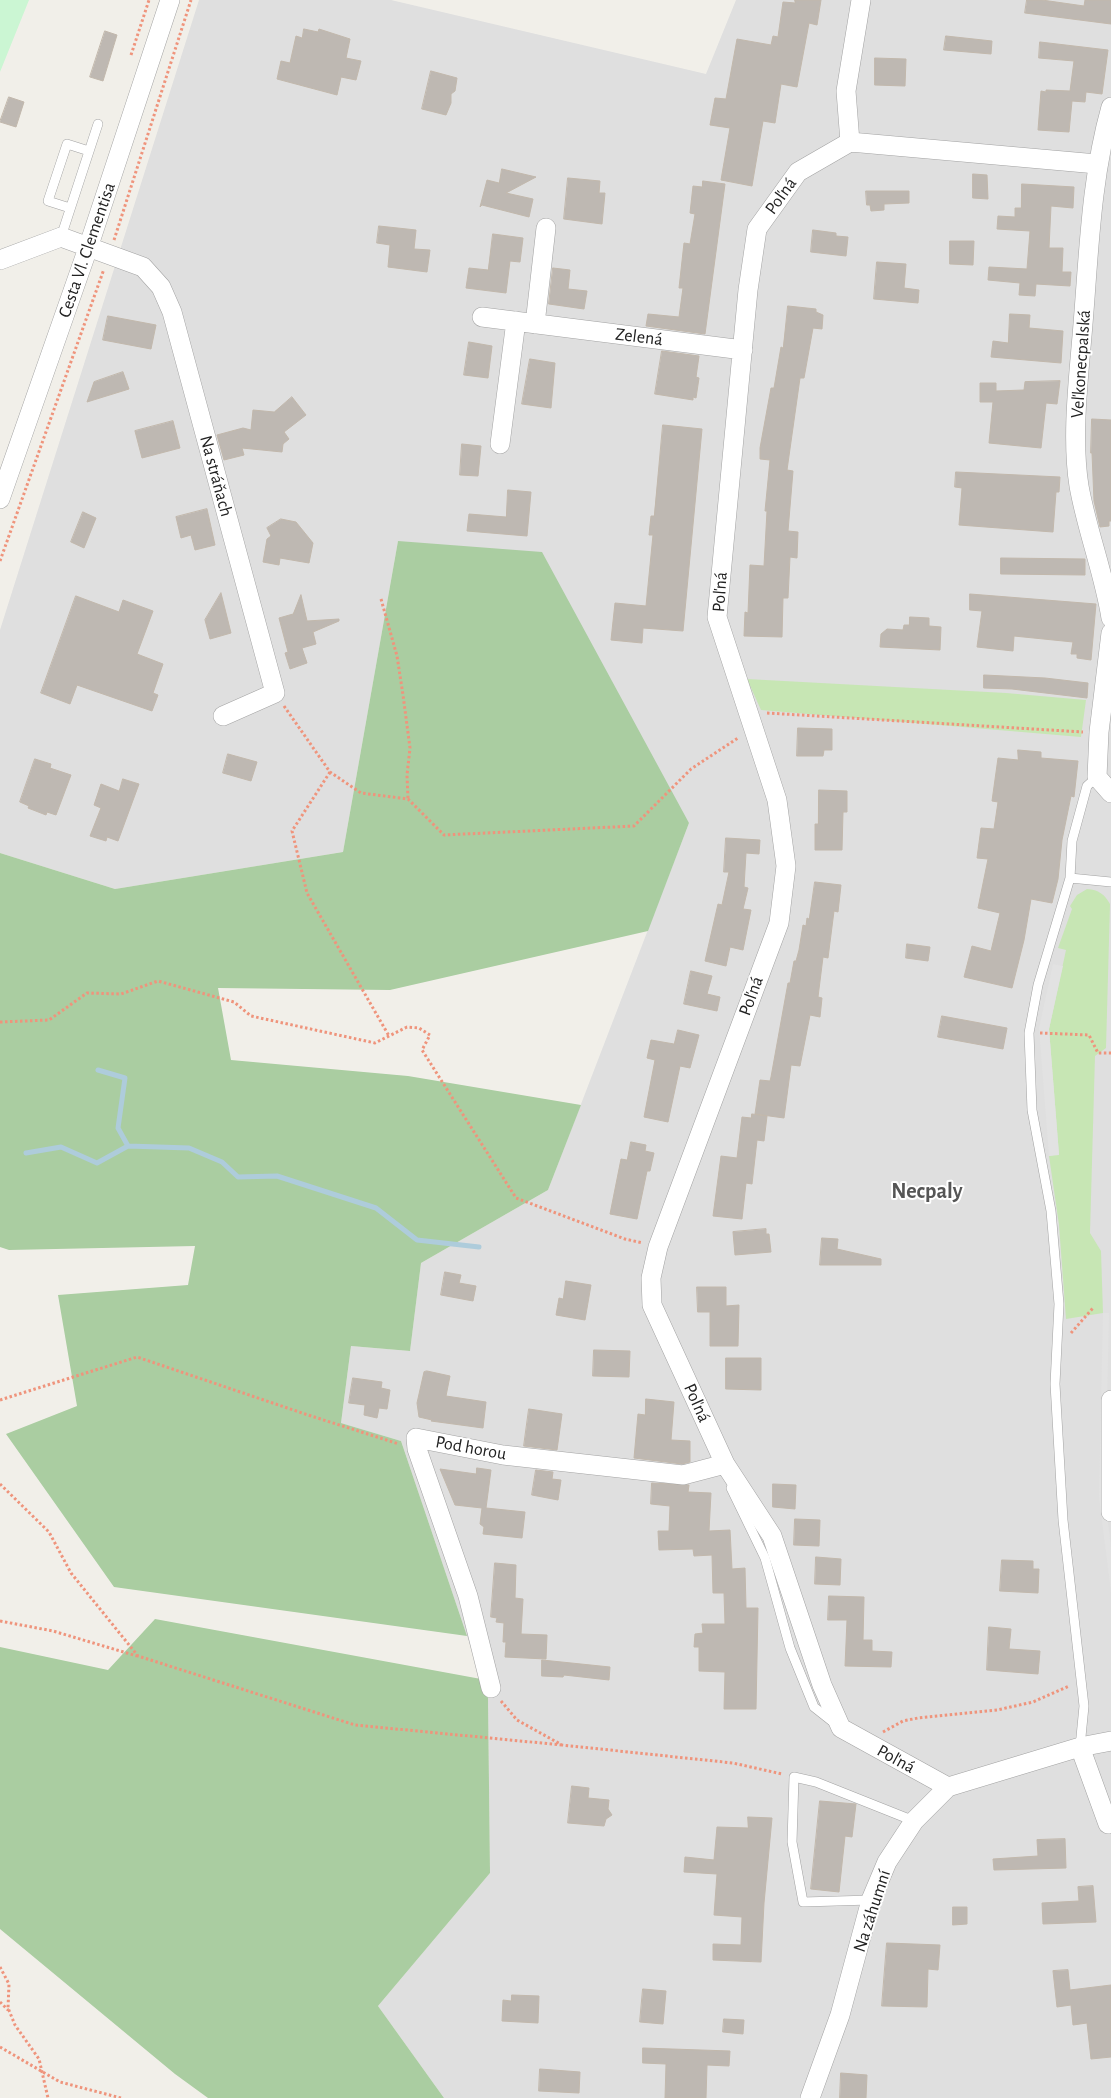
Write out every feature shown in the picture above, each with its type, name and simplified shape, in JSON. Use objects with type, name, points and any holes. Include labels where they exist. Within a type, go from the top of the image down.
[{"type":"street","name":"Cesta Vl. Clementisa","points":[[0,499],[88,248],[170,0]]},
{"type":"street","points":[[861,0],[846,91],[850,142],[1097,164]]},
{"type":"street","name":"Veľkonecpalská","points":[[1111,107],[1097,164],[1079,374],[1076,450],[1079,485],[1108,598],[1111,618]]},
{"type":"street","name":"Poľná","points":[[850,142],[798,172],[757,229],[748,290],[717,616],[777,800],[786,866],[779,923],[658,1247],[651,1278],[652,1305],[725,1464],[772,1536],[822,1684],[841,1728],[948,1788]]},
{"type":"street","points":[[536,324],[546,228]]},
{"type":"street","name":"Na stráňach","points":[[61,237],[143,267],[161,287],[172,312],[276,693]]},
{"type":"street","points":[[0,260],[61,237]]},
{"type":"street","name":"Zelená","points":[[482,317],[743,350]]},
{"type":"street","points":[[500,444],[516,321]]},
{"type":"street","points":[[1111,633],[1099,737],[1098,777],[1111,793]]},
{"type":"street","points":[[223,716],[276,693]]},
{"type":"street","points":[[1111,1400],[1111,1512]]},
{"type":"street","name":"Pod horou","points":[[491,1688],[468,1596],[417,1449],[416,1438],[503,1455],[683,1475],[725,1464]]},
{"type":"street","name":"Na záhumní","points":[[810,2098],[840,2016],[871,1900],[887,1862],[914,1821],[948,1788],[1080,1747],[1111,1741]]},
{"type":"street","points":[[1080,1747],[1110,1826]]},
{"type":"lane","points":[[61,237],[98,124]]},
{"type":"lane","points":[[70,208],[48,201],[67,144],[89,151]]},
{"type":"lane","points":[[1080,1747],[1084,1706],[1063,1520],[1055,1384],[1059,1304],[1052,1220],[1032,1110],[1029,1033],[1038,986],[1070,878],[1072,841],[1087,786],[1098,777]]},
{"type":"lane","points":[[1070,878],[1111,882]]},
{"type":"lane","points":[[871,1900],[803,1902],[792,1842],[794,1777],[816,1782],[914,1821]]},
{"type":"path","points":[[0,561],[109,255],[191,0]]},
{"type":"path","points":[[382,599],[398,656],[410,748],[407,775],[408,799]]},
{"type":"path","points":[[276,693],[330,772],[361,793],[408,799],[444,835],[634,826],[692,769],[737,739],[748,712],[1099,737]]},
{"type":"path","points":[[330,772],[292,832],[307,893],[389,1036]]},
{"type":"path","points":[[0,1022],[49,1020],[87,993],[121,994],[158,981],[234,1002],[251,1016],[375,1043],[407,1027],[419,1028],[430,1035],[422,1050],[516,1198],[624,1239],[658,1247]]},
{"type":"path","points":[[1029,1033],[1089,1035],[1098,1053],[1111,1053]]},
{"type":"path","points":[[1057,1348],[1093,1308]]},
{"type":"path","points":[[0,1400],[137,1357],[308,1416],[404,1446]]},
{"type":"path","points":[[0,1484],[49,1532],[72,1573],[138,1656]]},
{"type":"path","points":[[0,1621],[53,1631],[355,1725],[733,1763],[794,1777]]},
{"type":"path","points":[[868,1743],[878,1735],[904,1721],[997,1710],[1033,1702],[1081,1680]]},
{"type":"path","points":[[491,1688],[517,1720],[562,1745]]},
{"type":"path","points":[[0,1967],[9,1984],[9,2011]]},
{"type":"path","points":[[0,2002],[9,2011],[15,2025],[39,2058],[48,2098]]},
{"type":"path","points":[[0,2047],[60,2082],[121,2098]]},
{"type":"shaded area","points":[[199,0],[391,0],[706,74],[736,0],[1111,0],[1111,2098],[444,2098],[378,2006],[490,1873],[488,1698],[401,1441],[341,1423],[351,1346],[410,1351],[421,1263],[548,1190],[689,823],[398,541],[343,852],[115,889],[0,853],[0,630]]},
{"type":"shaded area","points":[[1053,964],[1063,966],[1049,1029],[1059,1155],[1049,1156],[1039,1028]]},
{"type":"shaded area","points":[[1103,1313],[1109,1313],[1105,1497],[1111,1547],[1111,1592],[1099,1497]]},
{"type":"green space","points":[[0,0],[29,0],[0,72]]},
{"type":"green space","points":[[398,541],[542,552],[689,823],[648,931],[390,990],[218,988],[231,1060],[408,1076],[581,1105],[548,1190],[421,1263],[410,1351],[351,1346],[341,1423],[401,1441],[467,1636],[114,1587],[6,1434],[77,1406],[58,1295],[188,1285],[195,1246],[9,1250],[0,1247],[0,853],[115,889],[343,852]]},
{"type":"green space","points":[[747,679],[1006,693],[1086,700],[1081,737],[761,710]]},
{"type":"green space","points":[[1087,889],[1101,893],[1110,904],[1106,1048],[1095,1056],[1090,1233],[1101,1251],[1103,1313],[1066,1319],[1059,1225],[1049,1156],[1059,1154],[1049,1029],[1066,950],[1058,948],[1072,909],[1070,906],[1077,895]]},
{"type":"green space","points":[[155,1619],[481,1679],[488,1698],[490,1873],[378,2006],[444,2098],[208,2098],[175,2074],[0,1929],[0,1647],[108,1670]]},
{"type":"building","points":[[795,0],[821,0],[817,25],[809,23],[797,87],[781,84],[775,123],[763,121],[752,186],[721,180],[730,128],[710,125],[715,98],[726,99],[737,39],[771,45],[773,36],[778,37],[783,2],[795,3]]},
{"type":"building","points":[[1027,0],[1042,0],[1084,6],[1085,0],[1111,0],[1111,24],[1025,13]]},
{"type":"building","points":[[304,29],[318,32],[319,29],[350,39],[346,58],[361,61],[356,80],[341,77],[337,95],[277,79],[281,61],[290,63],[296,36],[302,38]]},
{"type":"building","points":[[105,31],[117,35],[103,81],[90,77]]},
{"type":"building","points":[[946,36],[992,41],[991,54],[944,50]]},
{"type":"building","points":[[1040,42],[1108,50],[1102,94],[1086,92],[1085,102],[1072,101],[1069,132],[1038,130],[1041,91],[1070,91],[1074,61],[1039,58]]},
{"type":"building","points":[[875,58],[906,59],[905,86],[875,85]]},
{"type":"building","points":[[431,71],[457,78],[455,91],[451,94],[451,103],[446,115],[422,109]]},
{"type":"building","points":[[9,97],[24,102],[16,127],[0,122]]},
{"type":"building","points":[[502,169],[536,177],[506,193],[533,199],[529,217],[482,205],[480,207],[487,180],[499,183]]},
{"type":"building","points":[[973,174],[987,175],[988,199],[973,198]]},
{"type":"building","points":[[568,178],[600,181],[599,193],[605,193],[602,224],[564,219]]},
{"type":"building","points":[[703,181],[725,184],[705,334],[646,326],[648,314],[679,317],[683,288],[679,288],[684,243],[690,244],[695,214],[690,213],[693,186],[702,187]]},
{"type":"building","points":[[1022,184],[1074,187],[1073,208],[1051,206],[1049,248],[1063,248],[1062,272],[1071,272],[1070,286],[1036,284],[1035,296],[1019,295],[1020,283],[988,280],[989,267],[1027,269],[1030,231],[997,229],[998,216],[1015,217],[1015,208],[1021,208]]},
{"type":"building","points":[[866,191],[909,191],[909,203],[884,204],[884,210],[871,211],[870,205],[867,205]]},
{"type":"building","points":[[379,226],[416,230],[414,249],[430,250],[427,272],[388,267],[390,245],[377,243]]},
{"type":"building","points":[[813,230],[836,233],[836,236],[848,237],[846,256],[811,252]]},
{"type":"building","points":[[493,234],[523,238],[520,262],[510,261],[506,293],[466,288],[469,268],[488,270]]},
{"type":"building","points":[[950,241],[974,241],[973,265],[950,264]]},
{"type":"building","points":[[877,262],[906,264],[904,288],[919,290],[918,303],[874,299]]},
{"type":"building","points":[[553,268],[570,270],[568,289],[587,291],[584,309],[549,304]]},
{"type":"building","points":[[788,306],[816,309],[816,312],[823,315],[822,329],[813,328],[804,378],[800,378],[787,470],[793,471],[788,531],[798,532],[797,558],[790,557],[788,598],[783,598],[782,637],[744,636],[745,612],[748,613],[750,565],[764,566],[767,511],[765,511],[770,460],[760,459],[760,448],[771,388],[774,388],[781,347],[783,348]]},
{"type":"building","points":[[1010,314],[1030,315],[1029,328],[1063,331],[1061,363],[991,357],[993,341],[1008,343]]},
{"type":"building","points":[[108,316],[156,325],[151,349],[103,340]]},
{"type":"building","points":[[469,342],[492,346],[488,378],[464,375]]},
{"type":"building","points":[[662,351],[699,356],[696,377],[699,378],[696,398],[693,397],[693,400],[655,394]]},
{"type":"building","points":[[530,359],[555,363],[551,408],[522,404]]},
{"type":"building","points":[[123,372],[129,389],[87,402],[94,382]]},
{"type":"building","points":[[1060,381],[1057,404],[1046,403],[1041,448],[989,443],[993,402],[980,402],[980,383],[996,383],[996,391],[1024,390],[1025,382]]},
{"type":"building","points":[[292,397],[306,415],[284,432],[289,439],[283,444],[282,452],[242,448],[244,455],[224,460],[217,435],[243,428],[251,430],[253,410],[274,412]]},
{"type":"building","points":[[1092,419],[1111,420],[1111,521],[1109,521],[1109,526],[1100,527],[1094,501],[1091,453]]},
{"type":"building","points":[[173,421],[180,448],[142,458],[135,431]]},
{"type":"building","points":[[663,425],[702,429],[683,631],[643,628],[642,643],[611,640],[615,603],[646,606],[653,535],[649,535],[651,516],[654,516]]},
{"type":"building","points":[[462,444],[481,446],[478,476],[460,475]]},
{"type":"building","points":[[956,472],[1060,477],[1059,492],[1056,492],[1053,532],[959,525],[962,488],[955,487]]},
{"type":"building","points":[[508,490],[531,492],[527,536],[467,531],[469,514],[506,517]]},
{"type":"building","points":[[207,509],[215,545],[195,550],[191,535],[181,538],[176,517]]},
{"type":"building","points":[[83,512],[96,518],[84,548],[71,542]]},
{"type":"building","points":[[281,519],[296,522],[313,543],[309,563],[280,558],[279,565],[263,562],[267,539],[271,536],[267,528]]},
{"type":"building","points":[[1001,558],[1085,559],[1085,575],[1001,574]]},
{"type":"building","points":[[221,593],[231,633],[210,639],[205,620]]},
{"type":"building","points":[[970,594],[1096,604],[1091,660],[1077,658],[1077,654],[1071,654],[1073,642],[1014,636],[1013,651],[977,647],[982,611],[970,610]]},
{"type":"building","points":[[301,595],[307,621],[339,619],[339,621],[313,632],[316,644],[302,648],[307,663],[290,669],[285,653],[288,652],[279,618],[293,614]]},
{"type":"building","points":[[76,596],[119,612],[123,600],[153,611],[137,654],[163,664],[153,693],[158,695],[152,711],[77,685],[70,704],[41,693]]},
{"type":"building","points":[[910,617],[929,618],[929,626],[941,627],[940,650],[880,647],[881,634],[887,629],[903,630],[904,625],[909,625]]},
{"type":"building","points":[[984,675],[1045,678],[1088,683],[1087,698],[1012,689],[984,688]]},
{"type":"building","points":[[798,728],[832,729],[832,750],[824,750],[823,756],[797,756]]},
{"type":"building","points":[[1018,750],[1041,752],[1041,758],[1078,761],[1074,797],[1071,796],[1062,840],[1058,879],[1052,903],[1031,899],[1024,940],[1012,988],[964,977],[972,946],[991,951],[1000,913],[978,908],[988,859],[977,858],[981,828],[994,829],[998,802],[992,801],[998,758],[1018,760]]},
{"type":"building","points":[[228,754],[257,762],[251,781],[223,773]]},
{"type":"building","points":[[35,759],[51,764],[50,768],[71,775],[56,815],[47,812],[46,815],[28,808],[29,806],[20,802]]},
{"type":"building","points":[[123,779],[139,784],[118,841],[107,837],[106,841],[90,836],[101,808],[94,805],[101,784],[119,791]]},
{"type":"building","points":[[819,790],[847,791],[847,812],[843,812],[842,850],[815,850],[815,824],[818,824]]},
{"type":"building","points":[[726,838],[760,840],[759,854],[746,853],[744,887],[748,888],[743,909],[751,910],[743,950],[730,947],[726,966],[705,961],[718,904],[722,905],[729,872],[724,872]]},
{"type":"building","points":[[815,882],[841,885],[838,912],[834,911],[828,958],[823,957],[818,997],[822,998],[820,1017],[810,1015],[800,1066],[791,1065],[784,1118],[755,1114],[760,1080],[770,1081],[788,983],[790,983],[794,961],[796,961],[799,950],[803,925],[806,926],[807,918],[809,919]]},
{"type":"building","points":[[907,944],[930,947],[928,961],[906,958]]},
{"type":"building","points":[[691,971],[712,976],[707,994],[720,997],[717,1011],[684,1004]]},
{"type":"building","points":[[942,1016],[1007,1028],[1003,1049],[938,1037]]},
{"type":"building","points":[[678,1030],[699,1035],[690,1068],[680,1066],[668,1122],[644,1117],[655,1060],[647,1058],[651,1040],[674,1044]]},
{"type":"building","points":[[752,1114],[767,1116],[764,1141],[757,1140],[752,1184],[746,1183],[742,1219],[713,1216],[721,1156],[737,1158],[742,1117],[751,1118]]},
{"type":"building","points":[[631,1142],[646,1145],[645,1151],[654,1153],[650,1171],[647,1171],[637,1219],[610,1214],[621,1159],[627,1160]]},
{"type":"building","points":[[766,1229],[766,1234],[769,1234],[771,1252],[735,1255],[733,1232]]},
{"type":"building","points":[[822,1238],[838,1239],[837,1249],[881,1259],[881,1265],[820,1265]]},
{"type":"building","points":[[445,1272],[461,1275],[459,1283],[476,1286],[473,1301],[441,1295]]},
{"type":"building","points":[[566,1281],[591,1285],[585,1320],[556,1315],[559,1298],[563,1299]]},
{"type":"building","points":[[697,1287],[726,1287],[726,1306],[739,1305],[738,1346],[710,1346],[710,1312],[698,1312]]},
{"type":"building","points":[[594,1350],[630,1351],[629,1377],[593,1376]]},
{"type":"building","points":[[726,1358],[761,1358],[761,1390],[726,1389]]},
{"type":"building","points":[[424,1372],[450,1376],[446,1396],[486,1402],[483,1428],[431,1421],[419,1417],[417,1403]]},
{"type":"building","points":[[353,1378],[382,1382],[381,1388],[390,1390],[387,1409],[379,1408],[377,1418],[364,1415],[365,1405],[349,1403]]},
{"type":"building","points":[[646,1399],[674,1402],[671,1440],[690,1441],[690,1462],[682,1464],[634,1458],[638,1414],[645,1415]]},
{"type":"building","points":[[529,1409],[562,1414],[557,1450],[524,1446]]},
{"type":"building","points":[[477,1468],[491,1470],[486,1508],[525,1512],[522,1538],[483,1534],[484,1527],[480,1524],[482,1508],[455,1505],[440,1469],[476,1474]]},
{"type":"building","points":[[536,1470],[553,1472],[552,1479],[561,1480],[558,1500],[532,1495]]},
{"type":"building","points":[[652,1483],[689,1485],[688,1492],[711,1493],[709,1531],[730,1530],[732,1569],[745,1568],[746,1608],[758,1608],[756,1709],[724,1709],[725,1672],[699,1671],[699,1647],[694,1647],[695,1634],[703,1633],[702,1624],[725,1624],[724,1593],[713,1593],[712,1555],[694,1556],[693,1549],[659,1550],[658,1531],[669,1531],[670,1506],[651,1504]]},
{"type":"building","points":[[773,1484],[796,1485],[795,1509],[773,1507]]},
{"type":"building","points":[[795,1519],[820,1520],[819,1546],[794,1545]]},
{"type":"building","points":[[816,1557],[841,1559],[840,1585],[815,1584]]},
{"type":"building","points":[[1002,1560],[1033,1561],[1033,1569],[1039,1569],[1038,1593],[1000,1591]]},
{"type":"building","points":[[495,1563],[516,1565],[515,1598],[523,1599],[521,1634],[547,1635],[546,1659],[505,1657],[506,1642],[503,1642],[504,1623],[496,1622],[497,1618],[491,1617]]},
{"type":"building","points":[[829,1596],[864,1597],[863,1640],[872,1640],[872,1651],[892,1652],[891,1667],[845,1666],[847,1620],[828,1620]]},
{"type":"building","points":[[989,1627],[1011,1629],[1009,1649],[1040,1651],[1038,1674],[987,1670]]},
{"type":"building","points":[[542,1660],[610,1667],[609,1680],[564,1675],[563,1677],[542,1676]]},
{"type":"building","points":[[572,1786],[589,1788],[588,1798],[609,1800],[608,1809],[612,1815],[606,1819],[604,1826],[568,1823]]},
{"type":"building","points":[[820,1801],[856,1804],[852,1837],[845,1836],[839,1892],[811,1889]]},
{"type":"building","points":[[748,1817],[772,1818],[764,1903],[761,1962],[713,1960],[713,1944],[741,1945],[742,1917],[714,1915],[717,1874],[684,1872],[685,1857],[714,1860],[717,1827],[748,1828]]},
{"type":"building","points":[[1065,1839],[1066,1868],[994,1870],[993,1859],[1038,1856],[1037,1840]]},
{"type":"building","points":[[1093,1886],[1096,1922],[1043,1924],[1042,1903],[1079,1901],[1078,1887]]},
{"type":"building","points":[[953,1907],[967,1907],[967,1924],[953,1925]]},
{"type":"building","points":[[887,1943],[940,1945],[938,1970],[928,1969],[927,2007],[882,2006]]},
{"type":"building","points":[[1068,1970],[1070,1990],[1111,1985],[1111,2057],[1091,2059],[1087,2023],[1073,2025],[1071,2005],[1057,2007],[1053,1971]]},
{"type":"building","points":[[643,1989],[666,1991],[663,2024],[640,2022]]},
{"type":"building","points":[[512,1995],[539,1996],[538,2023],[502,2021],[503,2000],[511,2001]]},
{"type":"building","points":[[724,2019],[744,2020],[743,2034],[723,2032]]},
{"type":"building","points":[[643,2048],[730,2051],[729,2066],[707,2065],[706,2098],[665,2098],[666,2064],[643,2063]]},
{"type":"building","points":[[540,2069],[580,2072],[579,2093],[539,2091]]},
{"type":"building","points":[[841,2073],[867,2075],[866,2098],[840,2098]]},
{"type":"waterway","points":[[98,1070],[125,1078],[118,1128],[128,1146]]},
{"type":"waterway","points":[[26,1153],[61,1147],[97,1163],[128,1146],[189,1148],[222,1162],[238,1177],[277,1176],[376,1208],[417,1240],[479,1247]]},
{"type":"district","name":"Necpaly","points":[[927,1191]]}]
